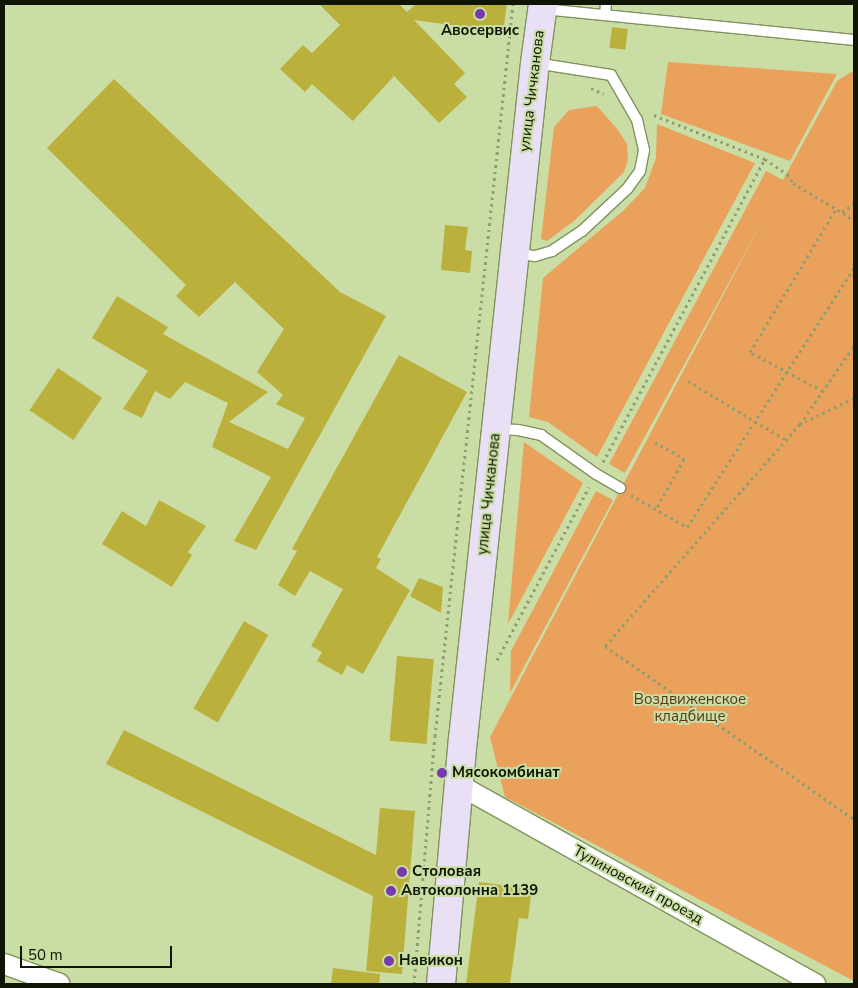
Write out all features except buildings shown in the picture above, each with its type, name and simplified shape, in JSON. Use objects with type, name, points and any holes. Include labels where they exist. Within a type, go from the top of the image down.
[{"type":"main road","name":"улица Чичканова","points":[[441,984],[461,786],[463,739],[514,253],[535,62],[543,7]]},
{"type":"street","name":"Тулиновский проезд","points":[[461,786],[816,984]]},
{"type":"street","points":[[12,973],[60,984]]},
{"type":"lane","points":[[605,15],[606,4]]},
{"type":"lane","points":[[543,7],[854,40]]},
{"type":"lane","points":[[514,253],[535,256],[552,251],[582,231],[627,189],[640,172],[644,150],[637,120],[611,75],[535,62]]},
{"type":"lane","points":[[496,429],[518,430],[541,435],[596,474],[620,488]]},
{"type":"path","points":[[414,984],[435,736],[512,4]]},
{"type":"path","points":[[586,86],[765,159],[787,174],[793,183],[854,220]]},
{"type":"path","points":[[495,663],[765,159]]},
{"type":"path","points":[[842,212],[854,204]]},
{"type":"path","points":[[823,391],[750,352],[836,209]]},
{"type":"path","points":[[620,488],[686,527],[854,268]]},
{"type":"path","points":[[854,346],[800,424],[605,646],[854,819]]},
{"type":"path","points":[[688,381],[786,440]]},
{"type":"path","points":[[800,424],[854,398]]},
{"type":"path","points":[[655,442],[684,459],[656,509]]},
{"type":"green space","points":[[668,62],[837,74],[790,161],[661,114]]},
{"type":"green space","name":"Воздвиженское кладбище","points":[[851,72],[854,73],[854,981],[505,797],[490,737],[764,218],[625,473],[609,464],[766,171],[783,180],[837,81]]},
{"type":"green space","points":[[597,106],[618,130],[627,144],[628,159],[624,172],[575,220],[547,241],[541,239],[554,127],[569,110]]},
{"type":"green space","points":[[657,124],[755,163],[597,457],[548,422],[529,417],[543,278],[624,210],[645,188],[656,158]]},
{"type":"green space","points":[[524,442],[583,483],[508,624]]},
{"type":"green space","points":[[596,491],[613,500],[510,693],[511,651]]},
{"type":"place","name":"Авосервис","points":[[480,14]]},
{"type":"place","name":"Мясокомбинат","points":[[442,773]]},
{"type":"place","name":"Столовая","points":[[402,872]]},
{"type":"place","name":"Автоколонна 1139","points":[[391,891]]},
{"type":"place","name":"Навикон","points":[[389,961]]}]
